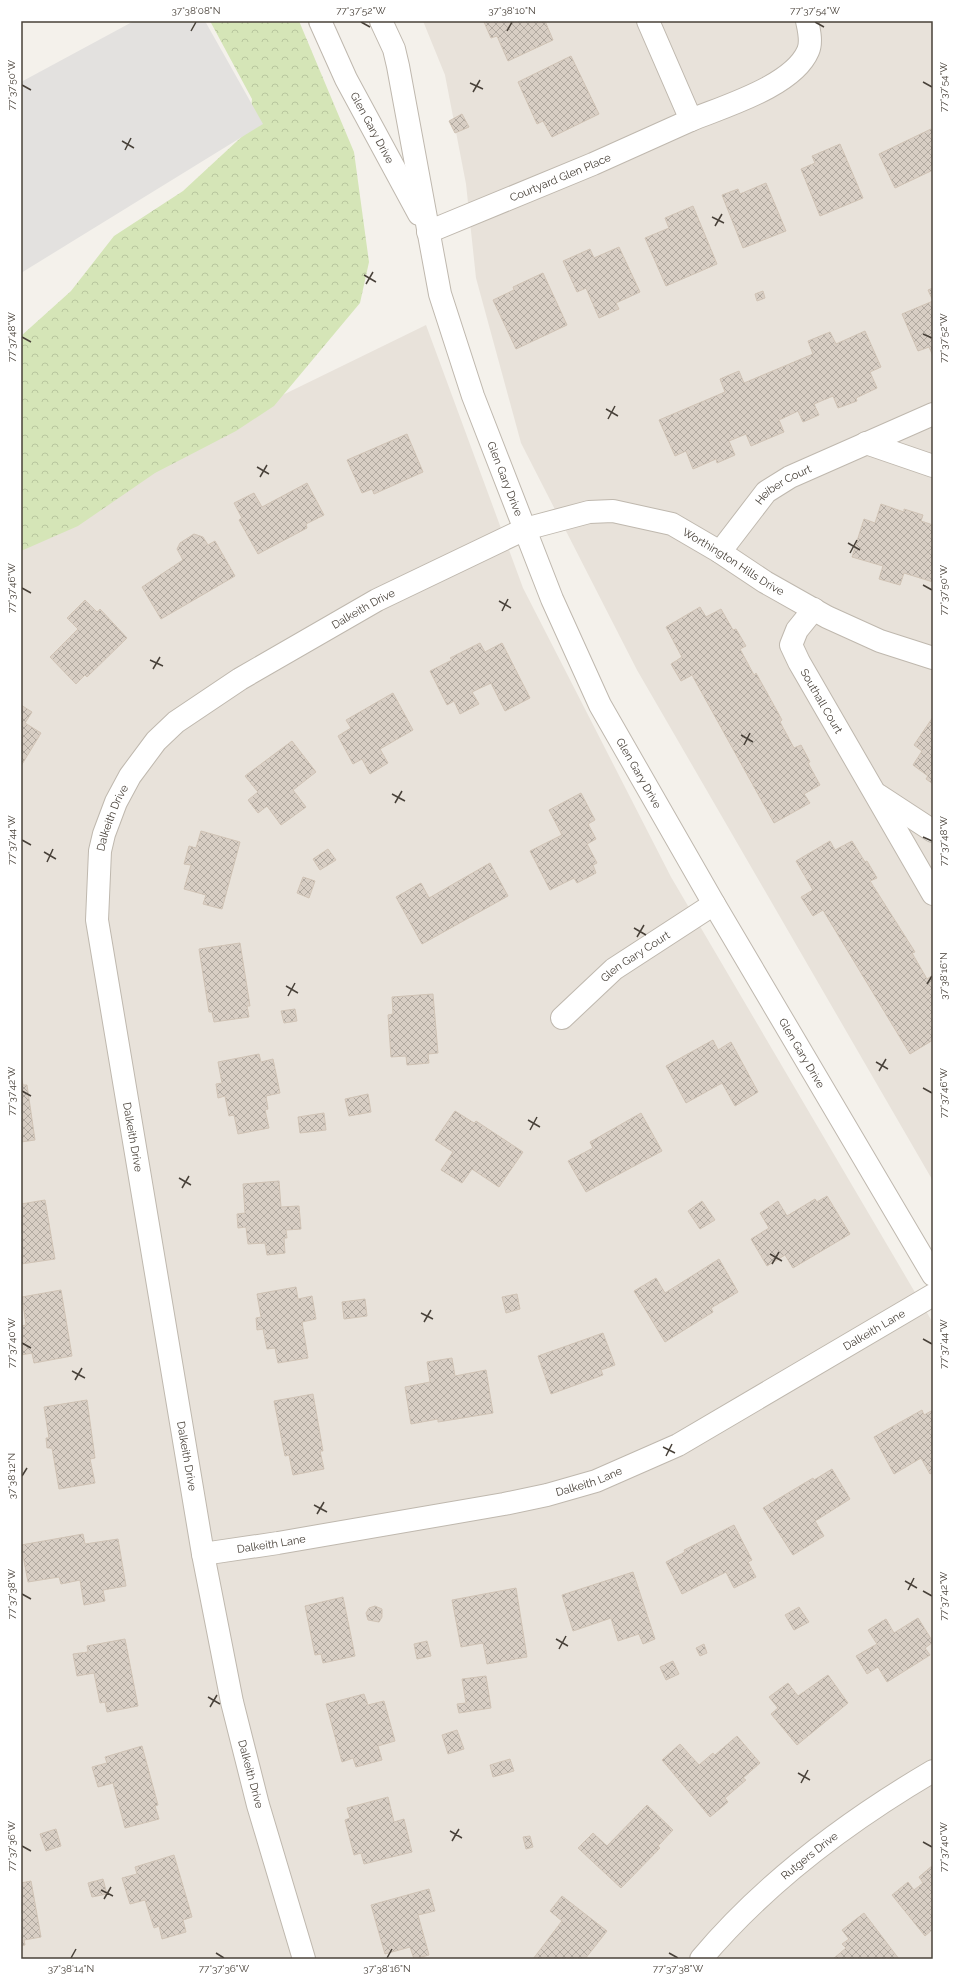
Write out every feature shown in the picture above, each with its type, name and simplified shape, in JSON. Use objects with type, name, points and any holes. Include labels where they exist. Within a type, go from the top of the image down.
[{"type":"street","name":"Glen Gary Drive","points":[[320,21],[346,79],[428,232]]},
{"type":"street","name":"Glen Gary Drive","points":[[381,21],[394,49],[398,66],[440,294],[474,396],[552,599],[600,705],[714,904],[933,1275]]},
{"type":"street","points":[[648,21],[691,120]]},
{"type":"street","name":"Courtyard Glen Place","points":[[428,232],[593,164],[784,79],[798,68],[809,50],[810,32],[807,21]]},
{"type":"street","name":"Heiber Court","points":[[720,552],[766,492],[790,477],[933,414]]},
{"type":"street","points":[[866,443],[933,466]]},
{"type":"street","name":"Worthington Hills Drive","points":[[525,529],[589,512],[613,511],[672,524],[720,552],[765,582],[827,617],[880,641],[933,658]]},
{"type":"street","name":"Dalkeith Drive","points":[[304,1959],[258,1805],[232,1702],[203,1554],[97,920],[100,851],[104,834],[116,802],[130,776],[156,741],[176,722],[240,679],[377,600],[525,529]]},
{"type":"street","name":"Southall Court","points":[[814,609],[798,630],[791,645],[933,894]]},
{"type":"street","name":"Southall Court","points":[[875,794],[933,831]]},
{"type":"street","name":"Glen Gary Court","points":[[562,1018],[614,969],[714,904]]},
{"type":"street","name":"Dalkeith Lane","points":[[203,1554],[278,1543],[504,1504],[547,1495],[596,1481],[678,1445],[933,1295]]},
{"type":"street","name":"Rutgers Drive","points":[[701,1959],[720,1937],[790,1871],[845,1827],[933,1771]]},
{"type":"shaded area","points":[[134,21],[205,21],[263,124],[21,273],[21,82]]},
{"type":"shaded area","points":[[423,21],[933,21],[933,1181],[637,670],[521,443],[476,278],[466,184],[445,75]]},
{"type":"shaded area","points":[[426,325],[523,588],[671,877],[933,1323],[933,1959],[21,1959],[21,523]]},
{"type":"green space","points":[[210,21],[299,21],[354,152],[369,262],[360,303],[274,406],[236,431],[155,473],[78,526],[21,551],[21,336],[71,291],[114,236],[183,191],[249,130],[252,99]]},
{"type":"building","points":[[545,21],[553,40],[508,61],[497,36],[491,38],[484,22]]},
{"type":"building","points":[[571,56],[599,114],[552,137],[543,121],[537,124],[518,82]]},
{"type":"building","points":[[462,114],[469,127],[455,133],[449,121]]},
{"type":"building","points":[[931,129],[933,132],[933,170],[895,188],[879,154]]},
{"type":"building","points":[[840,144],[863,198],[820,216],[801,169],[815,163],[812,156]]},
{"type":"building","points":[[766,183],[786,231],[743,248],[722,195],[738,189],[740,194]]},
{"type":"building","points":[[693,206],[717,264],[666,286],[645,238],[669,228],[665,218]]},
{"type":"building","points":[[619,247],[640,292],[616,303],[619,309],[599,318],[586,288],[577,292],[563,261],[590,249],[594,258]]},
{"type":"building","points":[[543,273],[567,325],[516,349],[493,300],[514,290],[513,287]]},
{"type":"building","points":[[933,288],[933,301],[928,290]]},
{"type":"building","points":[[763,291],[765,298],[757,301],[755,294]]},
{"type":"building","points":[[933,301],[933,356],[929,347],[918,351],[902,314]]},
{"type":"building","points":[[865,331],[881,367],[870,372],[877,388],[856,398],[857,401],[838,408],[833,396],[814,404],[819,415],[803,422],[798,411],[779,420],[784,432],[751,446],[746,434],[729,441],[735,455],[717,463],[716,459],[693,469],[686,451],[675,456],[659,420],[725,392],[720,379],[739,371],[744,383],[813,354],[808,341],[830,332],[836,344]]},
{"type":"building","points":[[407,434],[423,472],[374,494],[372,489],[362,493],[347,460]]},
{"type":"building","points":[[307,483],[324,515],[306,524],[307,528],[258,554],[239,520],[242,518],[234,503],[254,493],[262,507]]},
{"type":"building","points":[[881,504],[904,512],[904,509],[923,515],[921,521],[933,525],[933,582],[904,573],[900,585],[879,579],[883,566],[852,557],[864,519],[875,523]]},
{"type":"building","points":[[194,534],[203,537],[208,545],[215,541],[235,576],[161,619],[142,587],[183,560],[177,549],[180,543]]},
{"type":"building","points":[[85,600],[97,612],[100,609],[127,638],[87,677],[85,675],[76,684],[50,657],[78,629],[67,618]]},
{"type":"building","points":[[700,607],[706,617],[721,609],[733,630],[736,629],[746,646],[740,649],[754,675],[756,673],[782,720],[780,722],[794,748],[801,745],[810,762],[808,763],[820,785],[804,794],[810,803],[774,823],[692,675],[681,681],[671,664],[682,657],[666,627]]},
{"type":"building","points":[[480,643],[485,652],[502,643],[530,698],[505,711],[491,683],[472,692],[479,704],[460,714],[454,701],[447,705],[430,671],[452,660],[450,658]]},
{"type":"building","points":[[393,693],[413,730],[380,749],[388,763],[370,774],[362,759],[353,764],[338,736],[351,728],[346,720]]},
{"type":"building","points":[[21,705],[32,712],[25,723],[41,733],[21,766]]},
{"type":"building","points":[[933,717],[933,784],[926,779],[928,776],[913,765],[922,751],[914,745]]},
{"type":"building","points":[[292,741],[316,772],[293,790],[306,807],[281,825],[267,806],[258,813],[248,800],[258,792],[245,776]]},
{"type":"building","points":[[581,793],[595,820],[588,824],[596,839],[587,844],[597,863],[593,865],[596,873],[577,883],[574,878],[550,890],[530,851],[562,835],[549,810]]},
{"type":"building","points":[[201,831],[240,842],[222,909],[203,904],[206,895],[184,889],[191,865],[184,864],[189,846],[196,848]]},
{"type":"building","points":[[830,841],[835,850],[852,841],[865,862],[867,861],[877,878],[870,881],[915,952],[912,953],[927,979],[933,975],[933,1040],[910,1054],[823,910],[813,916],[801,897],[813,890],[796,861]]},
{"type":"building","points":[[328,849],[336,860],[320,870],[313,859]]},
{"type":"building","points":[[490,863],[508,896],[422,944],[396,897],[421,883],[429,898]]},
{"type":"building","points":[[303,877],[315,881],[309,898],[297,893]]},
{"type":"building","points":[[240,943],[250,1006],[247,1006],[249,1017],[214,1022],[212,1012],[209,1012],[199,949]]},
{"type":"building","points":[[433,994],[438,1053],[428,1054],[429,1063],[407,1065],[406,1056],[391,1057],[388,1015],[393,1014],[392,997]]},
{"type":"building","points":[[295,1009],[297,1021],[284,1023],[281,1011]]},
{"type":"building","points":[[713,1040],[718,1050],[731,1042],[758,1092],[735,1106],[722,1083],[686,1103],[666,1066]]},
{"type":"building","points":[[259,1054],[261,1062],[273,1059],[280,1093],[266,1096],[268,1109],[265,1110],[269,1128],[238,1134],[234,1115],[229,1116],[225,1096],[218,1098],[216,1084],[222,1083],[218,1062]]},
{"type":"building","points":[[21,1075],[23,1085],[27,1085],[35,1140],[21,1142]]},
{"type":"building","points":[[368,1094],[371,1112],[349,1116],[345,1099]]},
{"type":"building","points":[[455,1111],[474,1123],[476,1121],[523,1152],[499,1187],[472,1169],[462,1183],[441,1170],[453,1152],[435,1140]]},
{"type":"building","points":[[324,1113],[326,1130],[300,1133],[298,1117]]},
{"type":"building","points":[[641,1113],[662,1151],[586,1192],[568,1161],[593,1148],[590,1142]]},
{"type":"building","points":[[279,1181],[281,1207],[299,1206],[301,1229],[286,1230],[287,1238],[284,1238],[285,1253],[267,1255],[265,1243],[248,1244],[246,1227],[238,1228],[237,1214],[245,1213],[243,1184]]},
{"type":"building","points":[[827,1196],[850,1234],[793,1268],[785,1255],[767,1266],[751,1239],[769,1228],[760,1213],[778,1201],[787,1216],[815,1199],[817,1202]]},
{"type":"building","points":[[45,1200],[55,1259],[21,1264],[21,1204]]},
{"type":"building","points":[[702,1201],[715,1220],[700,1229],[688,1211]]},
{"type":"building","points":[[719,1259],[738,1292],[711,1308],[713,1312],[665,1342],[634,1291],[656,1278],[665,1293]]},
{"type":"building","points":[[296,1287],[298,1299],[312,1296],[316,1319],[302,1322],[308,1358],[278,1363],[275,1348],[267,1349],[263,1329],[257,1330],[256,1318],[261,1317],[257,1294]]},
{"type":"building","points":[[61,1290],[72,1356],[34,1363],[32,1353],[21,1355],[21,1326],[26,1325],[22,1297]]},
{"type":"building","points":[[517,1294],[520,1309],[506,1313],[502,1297]]},
{"type":"building","points":[[365,1299],[367,1316],[344,1319],[342,1302]]},
{"type":"building","points":[[603,1333],[615,1365],[601,1370],[603,1375],[551,1394],[538,1356]]},
{"type":"building","points":[[452,1358],[455,1376],[486,1370],[493,1413],[438,1422],[438,1419],[411,1424],[405,1387],[430,1382],[427,1362]]},
{"type":"building","points":[[313,1394],[323,1451],[320,1451],[324,1469],[293,1475],[289,1455],[285,1456],[274,1401]]},
{"type":"building","points":[[87,1400],[95,1458],[90,1459],[95,1483],[59,1489],[52,1448],[47,1448],[46,1438],[49,1438],[44,1407]]},
{"type":"building","points":[[922,1410],[924,1415],[933,1410],[933,1472],[930,1474],[921,1458],[894,1474],[874,1437]]},
{"type":"building","points":[[832,1469],[850,1499],[815,1521],[824,1536],[793,1555],[763,1508],[813,1478],[814,1480]]},
{"type":"building","points":[[734,1525],[752,1560],[748,1562],[756,1577],[734,1588],[726,1572],[682,1594],[666,1562],[685,1552],[684,1550]]},
{"type":"building","points":[[83,1534],[85,1544],[118,1539],[126,1586],[103,1590],[105,1601],[84,1605],[80,1580],[61,1584],[59,1577],[28,1582],[21,1545]]},
{"type":"building","points":[[633,1572],[655,1639],[643,1644],[639,1634],[618,1641],[611,1618],[573,1631],[562,1595]]},
{"type":"building","points":[[516,1588],[527,1657],[487,1664],[483,1643],[461,1647],[452,1600]]},
{"type":"building","points":[[343,1597],[355,1656],[323,1663],[321,1654],[315,1655],[305,1606]]},
{"type":"building","points":[[375,1606],[382,1609],[382,1617],[379,1622],[368,1620],[366,1613],[369,1608]]},
{"type":"building","points":[[799,1607],[809,1622],[794,1630],[785,1615]]},
{"type":"building","points":[[918,1618],[933,1642],[925,1648],[930,1655],[887,1682],[878,1667],[867,1674],[856,1656],[877,1644],[868,1630],[886,1619],[894,1633]]},
{"type":"building","points":[[125,1639],[138,1706],[107,1712],[105,1702],[100,1703],[94,1673],[77,1676],[73,1654],[88,1652],[87,1646]]},
{"type":"building","points":[[427,1641],[431,1656],[417,1659],[414,1644]]},
{"type":"building","points":[[704,1644],[707,1653],[700,1656],[696,1648]]},
{"type":"building","points":[[673,1661],[679,1674],[666,1680],[660,1667]]},
{"type":"building","points":[[828,1675],[848,1703],[797,1745],[771,1714],[778,1708],[769,1697],[788,1683],[798,1696]]},
{"type":"building","points":[[486,1676],[491,1708],[459,1713],[457,1704],[466,1703],[462,1679]]},
{"type":"building","points":[[364,1694],[368,1705],[384,1701],[395,1741],[378,1746],[382,1760],[356,1767],[353,1758],[342,1762],[326,1704]]},
{"type":"building","points":[[457,1730],[464,1749],[448,1754],[442,1735]]},
{"type":"building","points":[[737,1736],[760,1763],[743,1778],[746,1780],[725,1798],[728,1802],[710,1817],[662,1760],[680,1744],[699,1765],[713,1753],[715,1755]]},
{"type":"building","points":[[142,1746],[158,1805],[155,1806],[159,1819],[125,1828],[113,1783],[98,1787],[92,1767],[107,1763],[105,1757]]},
{"type":"building","points":[[510,1759],[514,1771],[493,1777],[490,1765]]},
{"type":"building","points":[[388,1797],[394,1822],[404,1819],[412,1852],[364,1864],[361,1853],[354,1855],[345,1820],[350,1818],[347,1808]]},
{"type":"building","points":[[647,1805],[673,1830],[658,1846],[660,1848],[621,1888],[578,1848],[593,1833],[607,1846]]},
{"type":"building","points":[[56,1829],[61,1846],[46,1851],[40,1834]]},
{"type":"building","points":[[530,1836],[533,1847],[526,1849],[523,1837]]},
{"type":"building","points":[[174,1855],[192,1917],[183,1920],[186,1932],[162,1939],[159,1926],[154,1928],[145,1900],[130,1904],[122,1878],[137,1874],[135,1867]]},
{"type":"building","points":[[933,1865],[933,1929],[925,1936],[892,1895],[908,1882],[914,1890],[923,1883],[919,1877]]},
{"type":"building","points":[[103,1879],[107,1894],[92,1897],[88,1883]]},
{"type":"building","points":[[31,1881],[41,1937],[24,1940],[25,1945],[21,1946],[21,1883]]},
{"type":"building","points":[[429,1889],[435,1911],[418,1915],[429,1955],[414,1959],[410,1947],[385,1954],[371,1905]]},
{"type":"building","points":[[562,1896],[607,1931],[585,1959],[533,1959],[562,1921],[550,1911]]},
{"type":"building","points":[[864,1913],[899,1959],[833,1959],[846,1948],[842,1944],[849,1939],[842,1930]]}]
